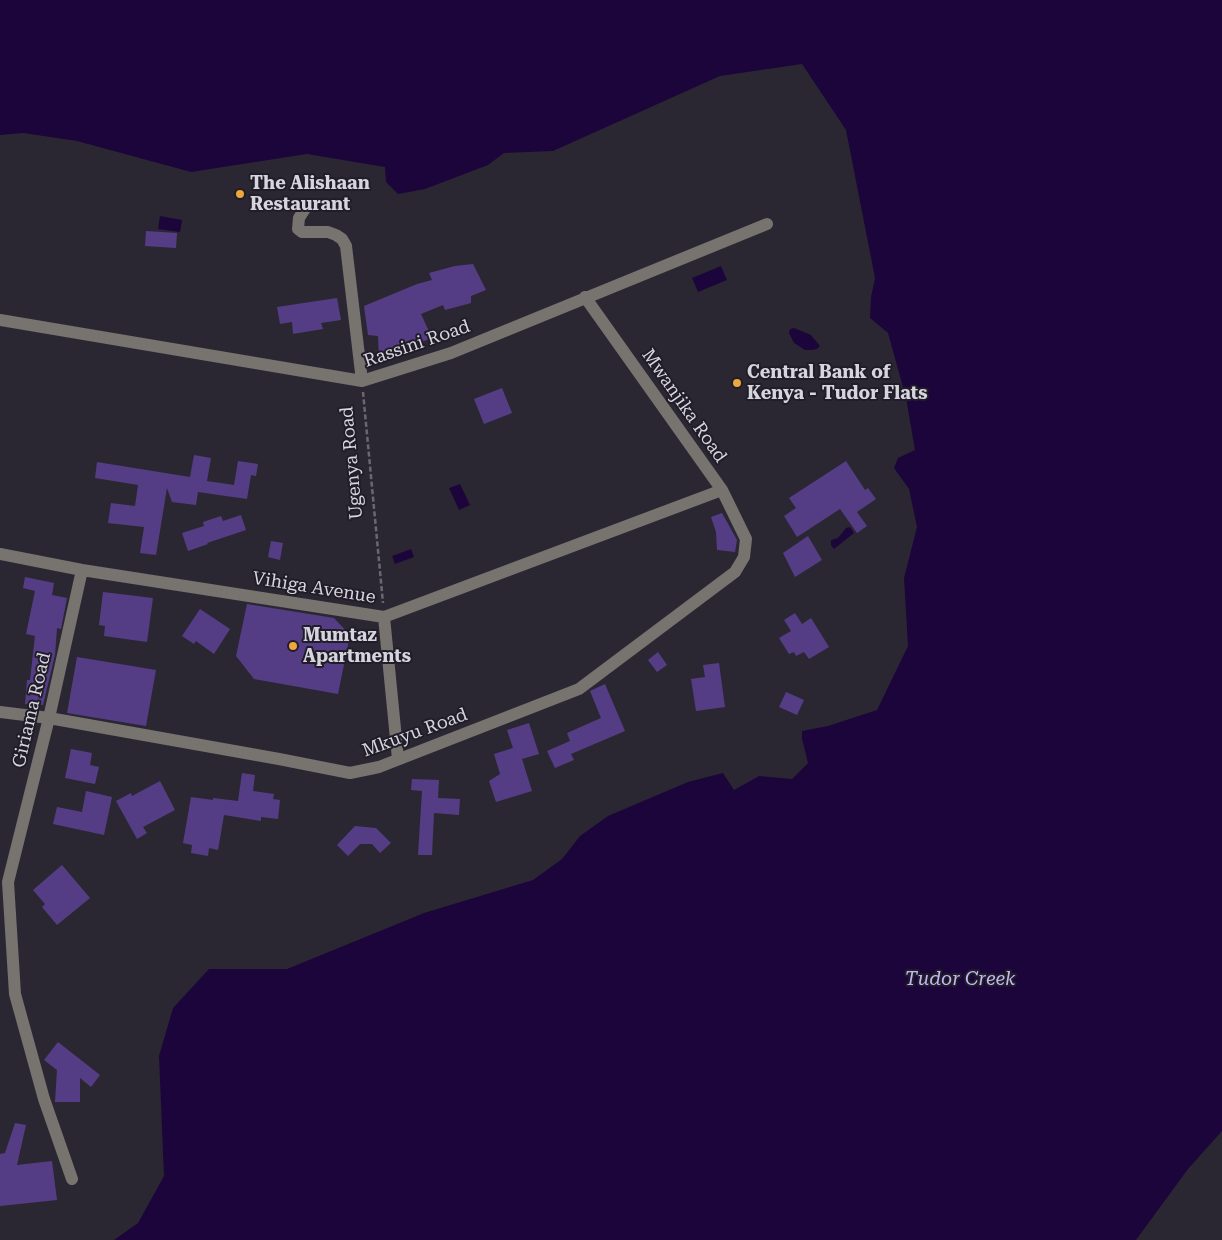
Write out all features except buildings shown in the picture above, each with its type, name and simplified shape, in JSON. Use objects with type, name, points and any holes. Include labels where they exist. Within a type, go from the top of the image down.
[{"type":"street","name":"Ugenya Road","points":[[308,204],[299,218],[298,229],[302,232],[328,232],[342,239],[346,246],[362,381]]},
{"type":"street","name":"Rassini Road","points":[[0,320],[362,381],[451,353],[767,224]]},
{"type":"street","name":"Mwanjika Road","points":[[585,297],[722,490],[746,539]]},
{"type":"street","name":"Vihiga Avenue","points":[[0,554],[82,570],[384,617],[722,490]]},
{"type":"street","name":"Mkuyu Road","points":[[0,712],[49,718],[279,758],[350,773],[362,772],[579,689],[735,572],[744,557],[746,539]]},
{"type":"street","name":"Giriama Road","points":[[72,1179],[44,1098],[15,994],[8,882],[49,718],[82,570]]},
{"type":"street","points":[[384,617],[398,759]]},
{"type":"path","name":"Ugenya Road","points":[[362,381],[384,617]]},
{"type":"water","name":"Tudor Creek","points":[[0,0],[1222,0],[1222,1131],[1188,1169],[1136,1240],[114,1240],[138,1223],[164,1176],[159,1056],[173,1008],[209,969],[287,969],[424,913],[533,880],[562,859],[580,836],[608,816],[688,782],[723,773],[734,790],[759,776],[792,779],[808,763],[802,731],[828,726],[877,710],[908,646],[904,578],[917,527],[909,489],[894,468],[898,458],[915,450],[906,398],[888,333],[870,318],[871,297],[875,278],[846,130],[802,64],[720,76],[553,151],[504,153],[488,165],[425,189],[398,194],[386,182],[385,167],[307,154],[191,172],[77,141],[23,133],[0,135]]},
{"type":"water","points":[[160,216],[182,220],[180,232],[158,229]]},
{"type":"water","points":[[721,266],[727,280],[698,292],[692,278]]},
{"type":"water","points":[[794,328],[811,335],[820,346],[817,349],[805,350],[794,343],[789,333],[790,329]]},
{"type":"water","points":[[460,484],[470,505],[459,510],[449,488]]},
{"type":"water","points":[[850,527],[854,533],[834,549],[831,545],[831,540],[838,538],[846,528]]},
{"type":"water","points":[[411,549],[414,557],[395,564],[392,556]]},
{"type":"place","name":"The Alishaan Restaurant","points":[[240,194]]},
{"type":"place","name":"Central Bank of Kenya - Tudor Flats","points":[[737,383]]},
{"type":"place","name":"Mumtaz Apartments","points":[[293,646]]}]
